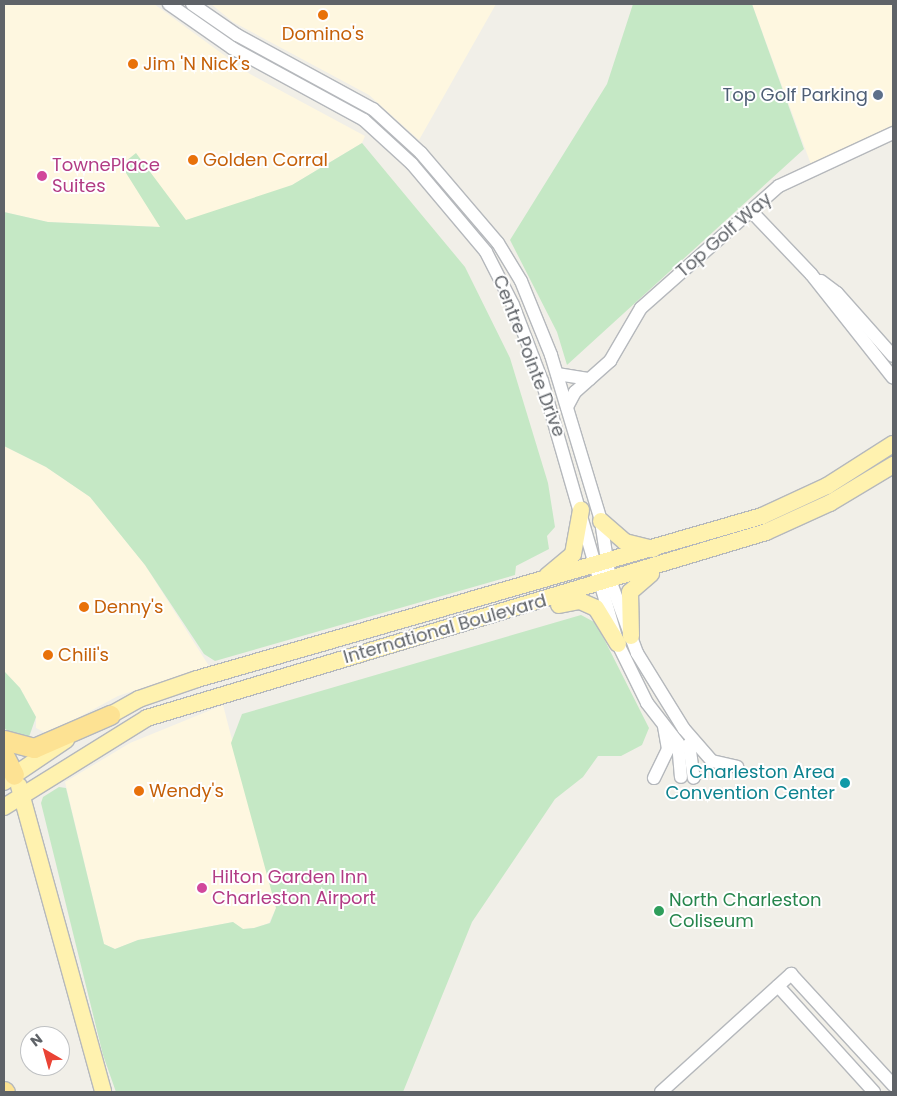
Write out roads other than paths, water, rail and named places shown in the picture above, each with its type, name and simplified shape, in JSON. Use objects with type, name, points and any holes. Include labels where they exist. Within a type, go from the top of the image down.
[{"type":"highway","points":[[4,740],[34,748],[110,715]]},
{"type":"highway","points":[[4,755],[9,779]]},
{"type":"main road","name":"International Boulevard","points":[[9,779],[110,715],[157,692],[352,634],[658,549],[762,516],[827,486],[893,444]]},
{"type":"main road","name":"International Boulevard","points":[[4,808],[147,718],[358,654],[669,564],[766,532],[830,503],[893,465]]},
{"type":"main road","points":[[539,582],[573,554],[581,510]]},
{"type":"main road","points":[[601,521],[625,542],[658,549]]},
{"type":"main road","points":[[624,640],[630,592],[641,580],[669,564]]},
{"type":"main road","points":[[496,614],[522,616],[585,602],[602,614],[624,640]]},
{"type":"main road","points":[[9,779],[23,795],[103,1092]]},
{"type":"street","name":"Centre Pointe Drive","points":[[169,4],[232,48],[364,120],[405,158],[486,252],[522,328],[581,510],[603,564]]},
{"type":"street","name":"Centre Pointe Drive","points":[[192,4],[237,35],[380,115],[476,213],[503,250],[538,320],[549,349],[601,521],[603,564]]},
{"type":"street","name":"Top Golf Way","points":[[567,407],[590,379],[610,361],[641,308],[779,186],[893,133]]},
{"type":"street","points":[[751,211],[811,274],[893,378]]},
{"type":"street","points":[[811,274],[837,292],[893,356]]},
{"type":"street","points":[[557,374],[590,379]]},
{"type":"street","points":[[603,564],[606,582],[636,684],[682,755],[687,778],[684,729]]},
{"type":"street","points":[[624,640],[684,729],[712,761],[737,767]]},
{"type":"street","points":[[654,778],[668,749],[663,723]]},
{"type":"street","points":[[661,1092],[791,974],[893,1085]]},
{"type":"street","points":[[778,986],[874,1092]]},
{"type":"place","name":"Domino's","points":[[323,15]]},
{"type":"place","name":"Jim 'N Nick's","points":[[133,64]]},
{"type":"place","name":"Top Golf Parking","points":[[878,95]]},
{"type":"place","name":"Golden Corral","points":[[193,160]]},
{"type":"place","name":"TownePlace Suites","points":[[42,176]]},
{"type":"place","name":"Denny's","points":[[84,607]]},
{"type":"place","name":"Chili's","points":[[48,655]]},
{"type":"place","name":"Charleston Area Convention Center","points":[[845,783]]},
{"type":"place","name":"Wendy's","points":[[139,791]]},
{"type":"place","name":"Hilton Garden Inn Charleston Airport","points":[[202,888]]},
{"type":"place","name":"North Charleston Coliseum","points":[[659,911]]}]
